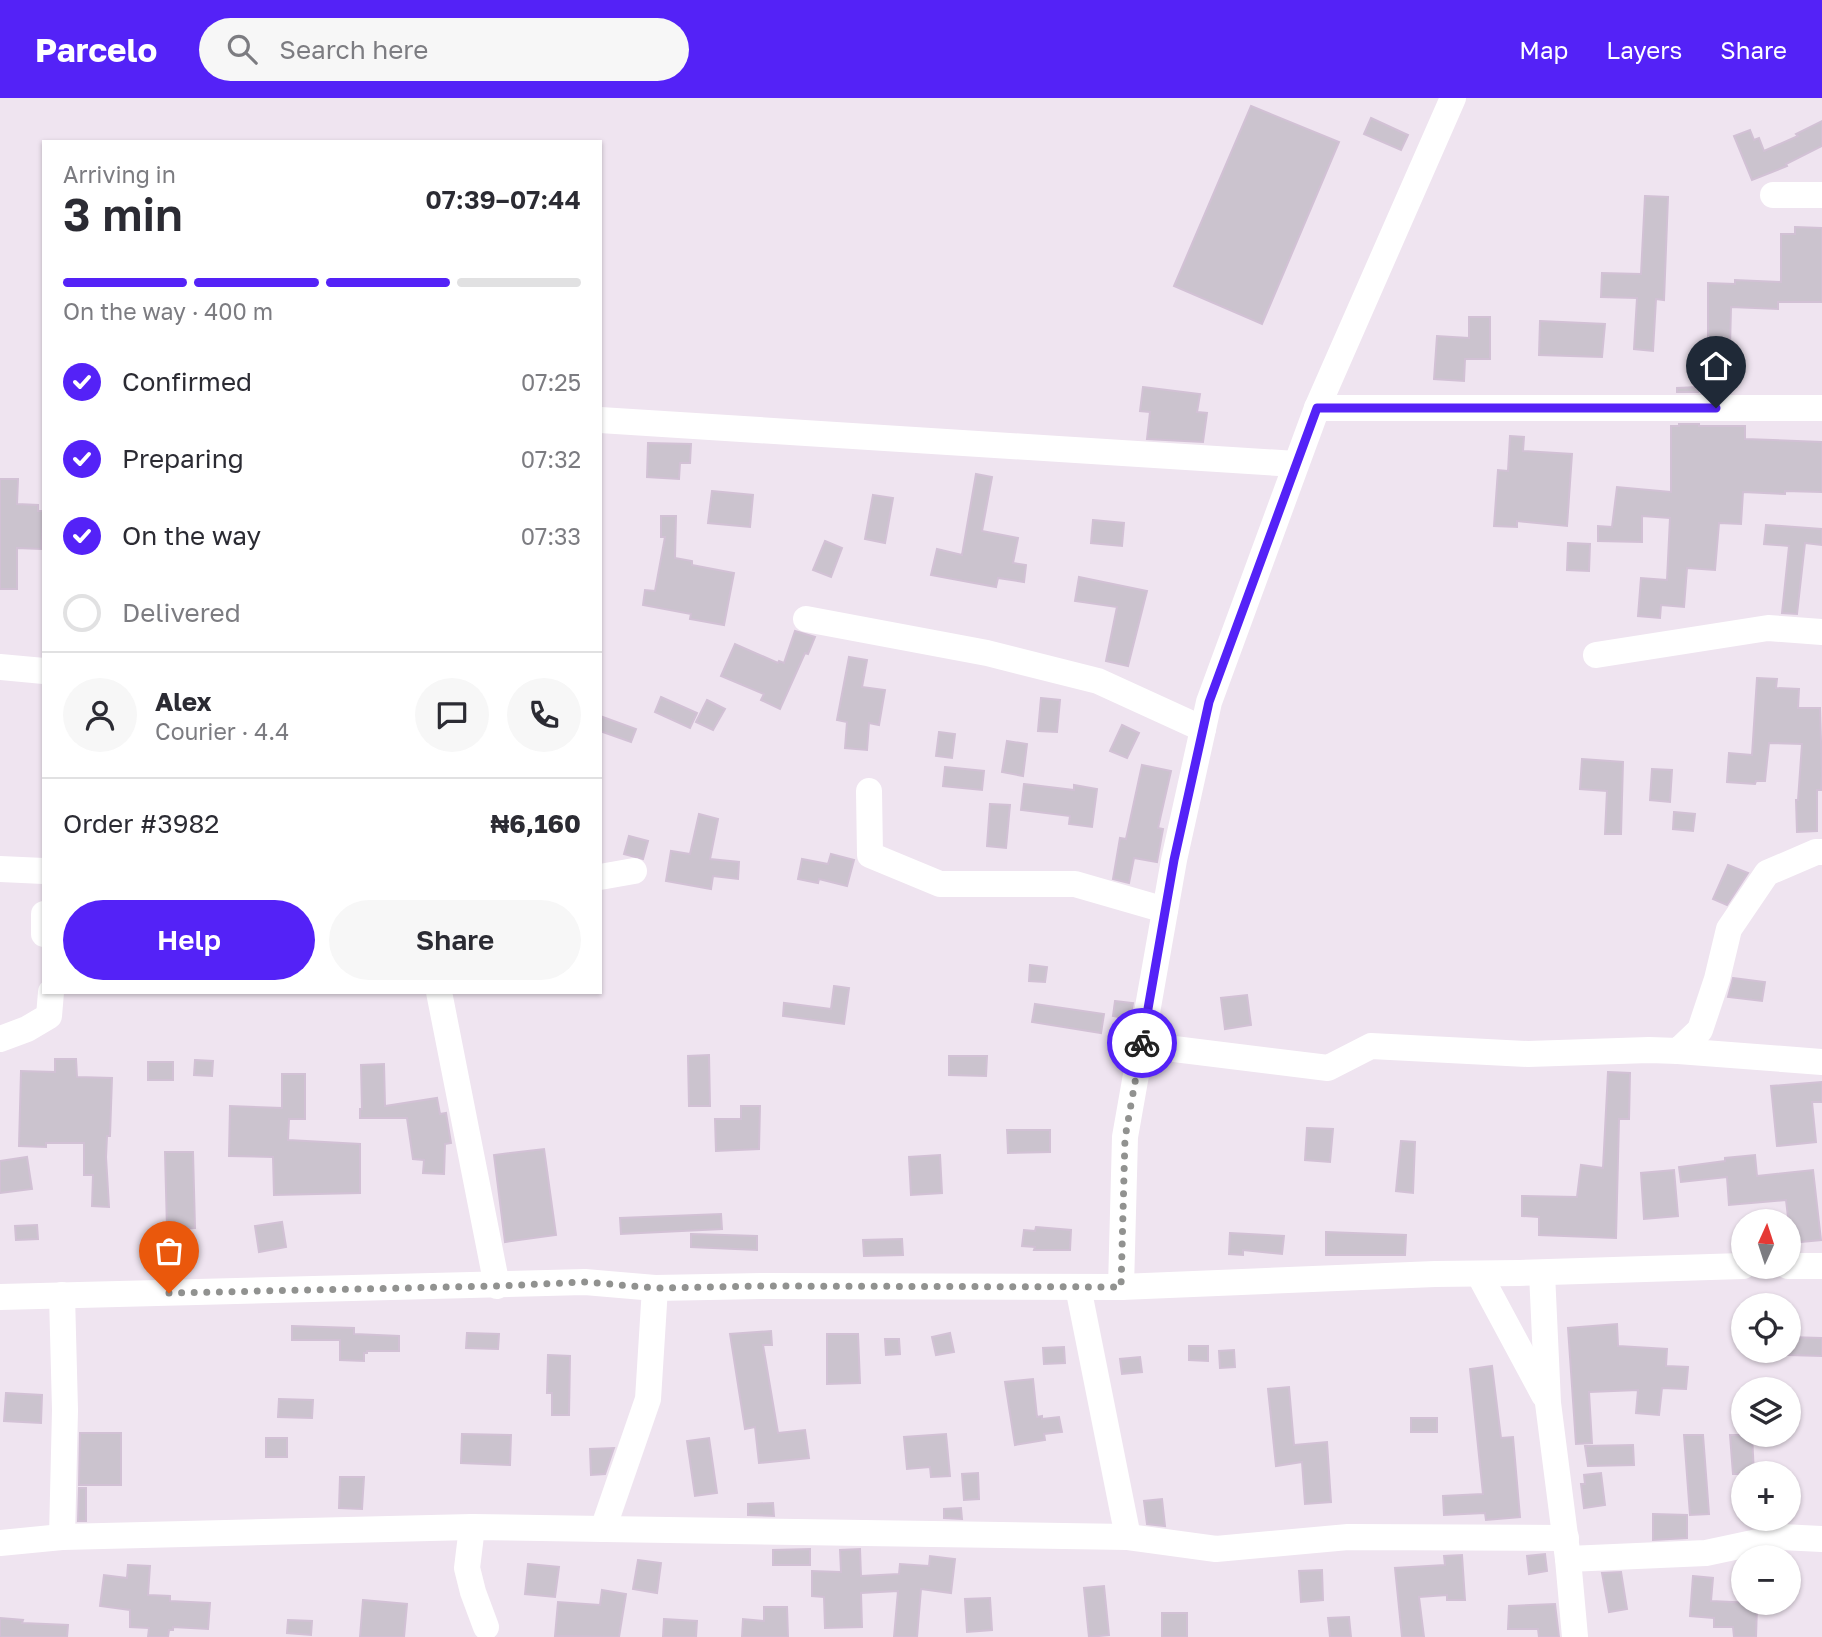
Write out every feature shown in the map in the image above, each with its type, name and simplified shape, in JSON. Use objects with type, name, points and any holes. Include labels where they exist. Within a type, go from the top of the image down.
[{"type":"street","points":[[1121,1287],[1125,1138],[1174,860],[1209,702],[1317,408],[1454,98]]},
{"type":"street","points":[[1773,195],[1822,195]]},
{"type":"street","points":[[1317,408],[1822,408]]},
{"type":"street","points":[[602,421],[1296,464]]},
{"type":"street","points":[[806,619],[987,653],[1098,681],[1203,729]]},
{"type":"street","points":[[1596,656],[1768,628],[1822,632]]},
{"type":"street","points":[[0,667],[42,671]]},
{"type":"street","points":[[869,791],[870,855],[940,884],[1074,884],[1165,910]]},
{"type":"street","points":[[1678,1051],[1700,1030],[1717,979],[1729,929],[1767,873],[1816,852],[1822,852]]},
{"type":"street","points":[[0,869],[42,870]]},
{"type":"street","points":[[602,877],[634,871]]},
{"type":"street","points":[[0,1039],[27,1029],[49,1016],[51,994]]},
{"type":"street","points":[[439,994],[497,1286]]},
{"type":"street","points":[[1142,1045],[1328,1068],[1371,1046],[1528,1054],[1678,1051],[1822,1062]]},
{"type":"street","points":[[0,1297],[585,1282],[656,1288],[1121,1287],[1731,1266]]},
{"type":"street","points":[[1801,1266],[1822,1266]]},
{"type":"street","points":[[1542,1273],[1548,1403],[1567,1549],[1575,1637]]},
{"type":"street","points":[[1479,1274],[1548,1403]]},
{"type":"street","points":[[1078,1287],[1128,1537]]},
{"type":"street","points":[[603,1529],[648,1399],[656,1288]]},
{"type":"street","points":[[62,1295],[65,1410],[62,1537]]},
{"type":"street","points":[[472,1527],[467,1568],[472,1592],[486,1627]]},
{"type":"street","points":[[0,1543],[62,1537],[472,1527],[1128,1537],[1216,1549],[1348,1537],[1567,1549],[1706,1553],[1781,1537],[1822,1539]]},
{"type":"building","points":[[1251,106],[1339,142],[1262,324],[1174,286]]},
{"type":"building","points":[[1371,118],[1408,135],[1401,150],[1364,134]]},
{"type":"building","points":[[1822,121],[1822,146],[1786,164],[1787,166],[1752,180],[1734,136],[1750,130],[1754,140],[1759,138],[1764,151],[1798,136],[1796,134]]},
{"type":"building","points":[[1645,196],[1668,197],[1664,300],[1656,299],[1653,351],[1634,349],[1637,298],[1601,297],[1602,273],[1641,274]]},
{"type":"building","points":[[1795,227],[1822,228],[1822,302],[1778,302],[1778,309],[1731,307],[1729,389],[1708,389],[1708,283],[1735,284],[1735,280],[1781,282],[1781,234],[1795,234]]},
{"type":"building","points":[[1469,317],[1490,317],[1490,359],[1465,359],[1464,381],[1434,379],[1437,336],[1469,338]]},
{"type":"building","points":[[1540,321],[1605,324],[1602,357],[1539,355]]},
{"type":"building","points":[[1143,387],[1200,394],[1197,412],[1207,413],[1203,442],[1147,439],[1150,412],[1140,411]]},
{"type":"building","points":[[1698,387],[1698,392],[1677,392],[1677,388]]},
{"type":"building","points":[[1671,426],[1745,426],[1745,439],[1822,442],[1822,492],[1743,492],[1741,524],[1719,523],[1715,570],[1687,568],[1684,607],[1661,605],[1660,618],[1638,616],[1641,578],[1667,580],[1670,518],[1642,516],[1642,542],[1598,541],[1598,526],[1612,527],[1617,487],[1671,492]]},
{"type":"building","points":[[1510,436],[1524,437],[1523,451],[1572,454],[1567,526],[1517,521],[1517,527],[1494,526],[1498,470],[1508,471]]},
{"type":"building","points":[[648,443],[691,444],[690,463],[680,463],[679,479],[647,477]]},
{"type":"building","points":[[976,474],[992,477],[982,531],[1018,538],[1013,563],[1026,565],[1024,582],[998,578],[996,587],[931,575],[937,549],[962,555]]},
{"type":"building","points":[[0,479],[18,479],[17,504],[38,505],[38,511],[42,511],[41,549],[17,548],[17,589],[0,589]]},
{"type":"building","points":[[712,491],[753,495],[750,527],[708,523]]},
{"type":"building","points":[[873,495],[893,498],[885,543],[865,539]]},
{"type":"building","points":[[661,516],[676,516],[675,558],[692,561],[692,565],[734,573],[724,625],[690,619],[691,614],[643,605],[645,590],[655,591],[665,537],[661,537]]},
{"type":"building","points":[[1093,520],[1124,523],[1122,546],[1091,543]]},
{"type":"building","points":[[1766,525],[1822,529],[1822,545],[1805,543],[1797,614],[1782,613],[1789,546],[1764,544]]},
{"type":"building","points":[[825,541],[842,548],[831,577],[813,570]]},
{"type":"building","points":[[1568,543],[1590,544],[1589,571],[1567,570]]},
{"type":"building","points":[[1079,577],[1147,591],[1128,666],[1106,661],[1117,607],[1075,601]]},
{"type":"building","points":[[795,631],[815,637],[780,709],[761,700],[764,694],[721,676],[735,644],[778,663],[784,663]]},
{"type":"building","points":[[849,657],[867,660],[862,687],[885,690],[879,725],[869,723],[867,750],[845,748],[847,722],[837,720]]},
{"type":"building","points":[[1757,678],[1777,679],[1776,688],[1799,689],[1798,708],[1820,708],[1822,775],[1821,790],[1817,790],[1817,831],[1797,832],[1796,800],[1802,744],[1769,743],[1765,781],[1756,781],[1755,784],[1727,782],[1729,753],[1752,755]]},
{"type":"building","points":[[661,697],[697,713],[690,728],[655,712]]},
{"type":"building","points":[[1041,698],[1060,700],[1057,732],[1038,731]]},
{"type":"building","points":[[707,700],[725,709],[713,730],[696,722]]},
{"type":"building","points":[[602,717],[636,729],[631,742],[602,732]]},
{"type":"building","points":[[1122,725],[1139,733],[1127,758],[1110,751]]},
{"type":"building","points":[[939,732],[955,734],[952,758],[936,756]]},
{"type":"building","points":[[1007,741],[1027,744],[1023,776],[1002,772]]},
{"type":"building","points":[[1582,759],[1623,762],[1621,834],[1605,834],[1607,791],[1580,789]]},
{"type":"building","points":[[1142,765],[1171,771],[1158,828],[1163,829],[1157,862],[1134,858],[1129,883],[1113,879],[1120,838],[1126,839]]},
{"type":"building","points":[[945,767],[984,771],[982,790],[943,786]]},
{"type":"building","points":[[1652,769],[1672,770],[1670,802],[1650,800]]},
{"type":"building","points":[[1024,784],[1074,790],[1074,785],[1097,789],[1092,827],[1069,824],[1070,816],[1021,810]]},
{"type":"building","points":[[990,804],[1010,805],[1006,848],[987,846]]},
{"type":"building","points":[[1674,812],[1695,814],[1693,831],[1673,829]]},
{"type":"building","points":[[699,814],[718,819],[710,859],[739,862],[738,879],[713,876],[711,889],[666,881],[671,851],[690,854]]},
{"type":"building","points":[[629,836],[648,841],[643,859],[624,854]]},
{"type":"building","points":[[831,854],[854,860],[847,886],[819,879],[818,883],[798,879],[802,859],[828,864]]},
{"type":"building","points":[[1728,865],[1748,873],[1727,905],[1713,899]]},
{"type":"building","points":[[1030,965],[1047,967],[1045,982],[1029,981]]},
{"type":"building","points":[[1733,978],[1765,982],[1762,1001],[1728,997]]},
{"type":"building","points":[[834,986],[849,988],[844,1024],[783,1016],[784,1003],[831,1009]]},
{"type":"building","points":[[1247,995],[1251,1025],[1225,1029],[1221,998]]},
{"type":"building","points":[[1115,1001],[1133,1003],[1130,1019],[1113,1016]]},
{"type":"building","points":[[1035,1004],[1104,1014],[1101,1033],[1032,1022]]},
{"type":"building","points":[[709,1055],[710,1106],[689,1106],[688,1056]]},
{"type":"building","points":[[949,1056],[987,1056],[986,1076],[949,1075]]},
{"type":"building","points":[[55,1059],[76,1059],[77,1077],[112,1078],[110,1136],[107,1136],[106,1157],[109,1207],[92,1206],[93,1175],[84,1175],[84,1143],[46,1143],[46,1147],[19,1146],[21,1071],[55,1072]]},
{"type":"building","points":[[195,1060],[213,1061],[212,1076],[194,1075]]},
{"type":"building","points":[[148,1062],[173,1062],[173,1080],[148,1080]]},
{"type":"building","points":[[384,1064],[385,1106],[437,1098],[440,1114],[446,1113],[451,1143],[445,1144],[444,1174],[423,1173],[424,1160],[413,1159],[407,1118],[360,1118],[361,1065]]},
{"type":"building","points":[[1608,1072],[1630,1073],[1629,1119],[1619,1119],[1616,1238],[1539,1235],[1539,1217],[1522,1216],[1522,1196],[1577,1197],[1581,1165],[1603,1168]]},
{"type":"building","points":[[282,1074],[305,1074],[305,1119],[289,1119],[288,1140],[360,1144],[360,1193],[274,1195],[273,1157],[229,1156],[230,1106],[282,1108]]},
{"type":"building","points":[[1822,1082],[1822,1102],[1812,1102],[1816,1142],[1777,1146],[1771,1086]]},
{"type":"building","points":[[741,1106],[760,1106],[759,1149],[716,1151],[715,1119],[741,1119]]},
{"type":"building","points":[[1307,1128],[1333,1129],[1330,1162],[1305,1160]]},
{"type":"building","points":[[1007,1130],[1050,1130],[1050,1152],[1008,1153]]},
{"type":"building","points":[[1401,1141],[1415,1142],[1413,1193],[1396,1191]]},
{"type":"building","points":[[544,1149],[556,1235],[505,1242],[494,1155]]},
{"type":"building","points":[[165,1152],[193,1152],[195,1228],[167,1229]]},
{"type":"building","points":[[940,1155],[942,1193],[911,1195],[909,1157]]},
{"type":"building","points":[[1755,1155],[1757,1176],[1813,1170],[1821,1240],[1801,1242],[1801,1209],[1787,1209],[1786,1200],[1729,1205],[1727,1177],[1681,1182],[1679,1167],[1725,1161],[1725,1158]]},
{"type":"building","points":[[27,1157],[32,1189],[0,1193],[0,1161]]},
{"type":"building","points":[[1674,1170],[1678,1216],[1644,1219],[1641,1173]]},
{"type":"building","points":[[721,1214],[722,1229],[621,1234],[620,1218]]},
{"type":"building","points":[[282,1222],[286,1247],[259,1252],[255,1226]]},
{"type":"building","points":[[37,1225],[38,1239],[16,1240],[15,1226]]},
{"type":"building","points":[[1036,1227],[1071,1230],[1070,1250],[1034,1250],[1035,1247],[1022,1246],[1024,1230],[1035,1231]]},
{"type":"building","points":[[1326,1232],[1406,1235],[1405,1255],[1326,1255]]},
{"type":"building","points":[[1230,1233],[1284,1236],[1282,1254],[1243,1250],[1243,1255],[1229,1254]]},
{"type":"building","points":[[691,1234],[757,1236],[757,1250],[691,1247]]},
{"type":"building","points":[[902,1239],[903,1255],[864,1256],[863,1240]]},
{"type":"building","points":[[1617,1324],[1618,1346],[1667,1349],[1666,1366],[1688,1367],[1686,1389],[1662,1388],[1659,1415],[1636,1413],[1638,1390],[1589,1392],[1592,1443],[1576,1444],[1568,1328]]},
{"type":"building","points":[[292,1326],[354,1328],[354,1334],[399,1336],[399,1351],[367,1351],[364,1353],[364,1361],[340,1360],[340,1340],[292,1340]]},
{"type":"building","points":[[771,1331],[772,1345],[763,1345],[778,1433],[805,1430],[809,1458],[759,1463],[755,1427],[745,1429],[730,1334]]},
{"type":"building","points":[[467,1333],[499,1334],[498,1349],[466,1348]]},
{"type":"building","points":[[950,1333],[954,1352],[936,1355],[932,1337]]},
{"type":"building","points":[[827,1334],[858,1334],[860,1383],[827,1384]]},
{"type":"building","points":[[1801,1337],[1822,1338],[1822,1356],[1801,1355]]},
{"type":"building","points":[[885,1339],[899,1339],[900,1354],[886,1355]]},
{"type":"building","points":[[1189,1346],[1208,1346],[1208,1361],[1189,1360]]},
{"type":"building","points":[[1064,1347],[1065,1363],[1044,1364],[1043,1348]]},
{"type":"building","points":[[1234,1350],[1235,1367],[1220,1368],[1219,1351]]},
{"type":"building","points":[[548,1355],[570,1356],[569,1415],[552,1415],[552,1393],[547,1393]]},
{"type":"building","points":[[1140,1357],[1142,1372],[1122,1374],[1120,1359]]},
{"type":"building","points":[[1492,1366],[1501,1438],[1513,1437],[1520,1517],[1486,1520],[1485,1513],[1444,1515],[1443,1496],[1483,1494],[1470,1369]]},
{"type":"building","points":[[1033,1379],[1037,1417],[1059,1417],[1062,1432],[1044,1434],[1045,1440],[1015,1445],[1005,1382]]},
{"type":"building","points":[[1289,1387],[1294,1445],[1327,1442],[1331,1502],[1305,1504],[1302,1462],[1276,1466],[1268,1389]]},
{"type":"building","points":[[6,1393],[42,1395],[41,1423],[4,1421]]},
{"type":"building","points":[[279,1399],[313,1400],[312,1418],[278,1417]]},
{"type":"building","points":[[1411,1418],[1437,1418],[1437,1432],[1411,1432]]},
{"type":"building","points":[[80,1433],[121,1433],[121,1485],[79,1485]]},
{"type":"building","points":[[462,1434],[511,1435],[510,1465],[461,1463]]},
{"type":"building","points":[[946,1434],[950,1476],[931,1477],[930,1467],[907,1469],[904,1437]]},
{"type":"building","points":[[1684,1435],[1703,1435],[1709,1514],[1690,1515]]},
{"type":"building","points":[[1730,1435],[1731,1447],[1753,1447],[1753,1461],[1732,1461]]},
{"type":"building","points":[[266,1438],[287,1438],[287,1457],[266,1457]]},
{"type":"building","points":[[709,1438],[717,1493],[695,1496],[687,1441]]},
{"type":"building","points":[[1633,1445],[1634,1465],[1588,1466],[1585,1446]]},
{"type":"building","points":[[614,1448],[605,1474],[591,1475],[590,1449]]},
{"type":"building","points":[[978,1473],[979,1499],[964,1500],[962,1474]]},
{"type":"building","points":[[1601,1473],[1605,1505],[1584,1508],[1581,1484],[1585,1484],[1584,1475]]},
{"type":"building","points":[[340,1477],[364,1477],[362,1509],[339,1508]]},
{"type":"building","points":[[79,1488],[86,1488],[86,1521],[78,1521]]},
{"type":"building","points":[[1162,1499],[1165,1526],[1147,1524],[1144,1501]]},
{"type":"building","points":[[773,1503],[774,1516],[748,1515],[748,1504]]},
{"type":"building","points":[[961,1508],[962,1519],[944,1518],[944,1509]]},
{"type":"building","points":[[1653,1514],[1687,1515],[1687,1538],[1653,1540]]},
{"type":"building","points":[[810,1549],[810,1565],[773,1565],[773,1550]]},
{"type":"building","points":[[860,1549],[861,1576],[899,1574],[900,1564],[929,1566],[930,1556],[955,1559],[951,1593],[921,1589],[917,1637],[894,1637],[898,1591],[861,1593],[862,1627],[825,1628],[824,1597],[812,1596],[812,1571],[841,1572],[840,1550]]},
{"type":"building","points":[[1545,1554],[1547,1571],[1529,1574],[1527,1556]]},
{"type":"building","points":[[1462,1555],[1465,1600],[1447,1600],[1447,1595],[1419,1597],[1424,1637],[1402,1637],[1395,1568],[1445,1565],[1444,1556]]},
{"type":"building","points":[[638,1560],[661,1563],[657,1593],[633,1589]]},
{"type":"building","points":[[528,1564],[559,1567],[555,1597],[525,1594]]},
{"type":"building","points":[[128,1565],[150,1566],[148,1595],[170,1596],[170,1601],[210,1603],[208,1629],[173,1627],[173,1630],[169,1630],[168,1637],[148,1637],[149,1628],[130,1627],[130,1610],[100,1606],[104,1575],[127,1578]]},
{"type":"building","points":[[1322,1570],[1323,1600],[1301,1602],[1299,1571]]},
{"type":"building","points":[[1621,1572],[1627,1609],[1609,1612],[1602,1573]]},
{"type":"building","points":[[1693,1576],[1713,1578],[1711,1601],[1731,1602],[1731,1615],[1757,1615],[1756,1637],[1734,1637],[1733,1627],[1714,1627],[1714,1618],[1690,1616]]},
{"type":"building","points":[[1104,1586],[1109,1635],[1089,1637],[1084,1588]]},
{"type":"building","points":[[602,1590],[626,1594],[619,1637],[555,1636],[558,1602],[600,1605]]},
{"type":"building","points":[[990,1598],[992,1630],[967,1632],[965,1599]]},
{"type":"building","points":[[363,1600],[407,1604],[404,1637],[360,1637]]},
{"type":"building","points":[[1555,1604],[1559,1637],[1539,1637],[1538,1629],[1508,1629],[1509,1606]]},
{"type":"building","points":[[764,1607],[787,1607],[788,1637],[742,1637],[743,1619],[764,1621]]},
{"type":"building","points":[[1162,1613],[1187,1613],[1187,1637],[1162,1637]]},
{"type":"building","points":[[1349,1617],[1351,1637],[1330,1637],[1328,1618]]},
{"type":"building","points":[[0,1618],[23,1620],[22,1623],[68,1625],[67,1637],[0,1637]]},
{"type":"building","points":[[664,1619],[697,1621],[696,1637],[663,1637]]},
{"type":"building","points":[[288,1620],[312,1621],[311,1635],[287,1633]]},
{"type":"way so far","points":[[169,1293],[585,1282],[656,1288],[1121,1287],[1125,1138],[1142,1043]]},
{"type":"route","points":[[1142,1043],[1174,860],[1209,702],[1317,408],[1716,408]]}]
